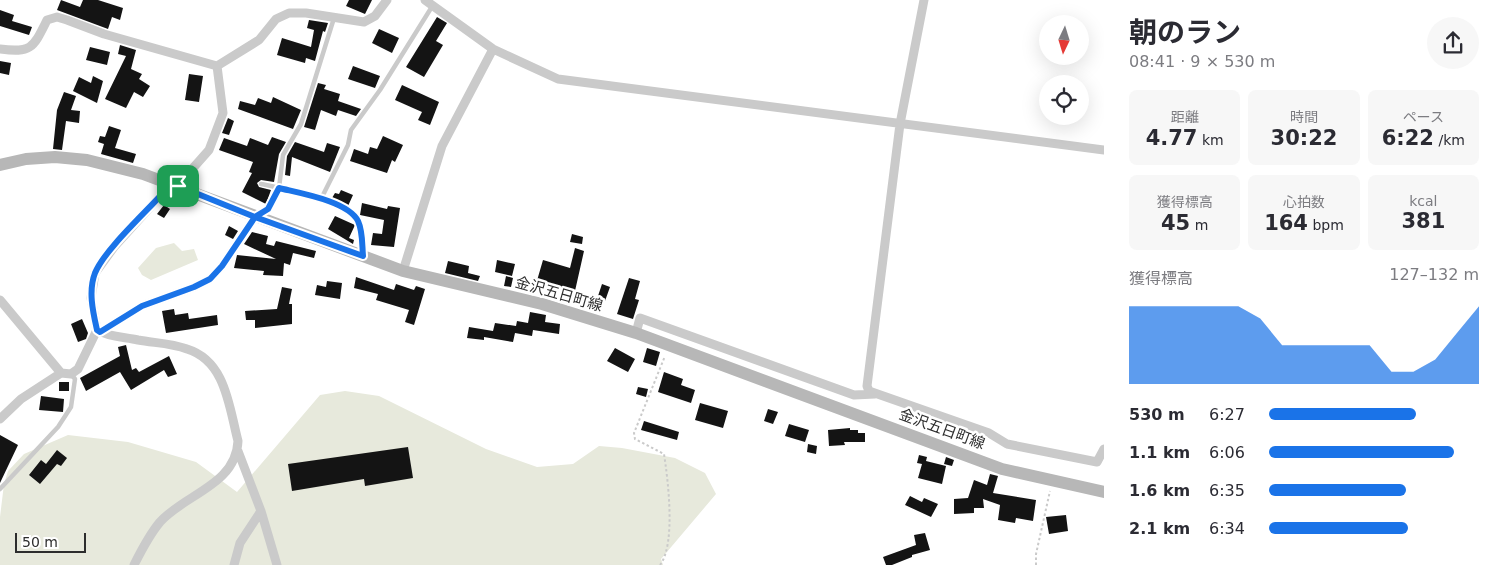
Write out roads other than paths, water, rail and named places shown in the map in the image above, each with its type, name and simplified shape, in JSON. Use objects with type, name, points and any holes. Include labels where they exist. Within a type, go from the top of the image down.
[{"type":"main road","name":"金沢五日町線","points":[[0,165],[26,159],[55,157],[87,160],[175,184],[255,217],[403,271],[542,304],[636,333],[1002,469],[1104,492]]},
{"type":"street","points":[[0,49],[26,51],[35,44],[47,20],[57,17],[104,34],[217,66],[259,40],[276,19],[289,13],[306,13],[364,22],[375,16],[387,0]]},
{"type":"street","points":[[924,0],[900,124],[867,386],[869,392],[989,433],[1007,444],[1096,462],[1104,450]]},
{"type":"street","points":[[429,2],[494,49],[558,79],[1104,150]]},
{"type":"street","points":[[403,271],[442,146],[494,49]]},
{"type":"street","points":[[99,331],[91,298],[95,273],[114,247],[209,150],[223,113],[217,66]]},
{"type":"street","points":[[0,419],[21,399],[61,373],[70,374],[78,369],[99,331],[142,306],[194,287],[210,279],[222,266],[255,217]]},
{"type":"street","points":[[0,300],[61,373]]},
{"type":"street","points":[[636,333],[640,318],[854,394],[875,394]]},
{"type":"street","points":[[99,331],[188,349],[207,359],[222,381],[238,441],[238,451],[261,511],[277,565]]},
{"type":"street","points":[[134,565],[161,522],[229,469],[238,451]]},
{"type":"street","points":[[234,565],[240,543],[261,511]]},
{"type":"lane","points":[[321,199],[348,145],[351,130],[380,90],[429,2]]},
{"type":"lane","points":[[255,217],[268,209],[279,188],[283,155],[301,124],[334,18]]},
{"type":"lane","points":[[261,184],[321,199],[351,213],[358,222],[362,236],[363,256]]},
{"type":"lane","points":[[0,489],[58,427],[71,407],[75,379],[70,374]]}]
